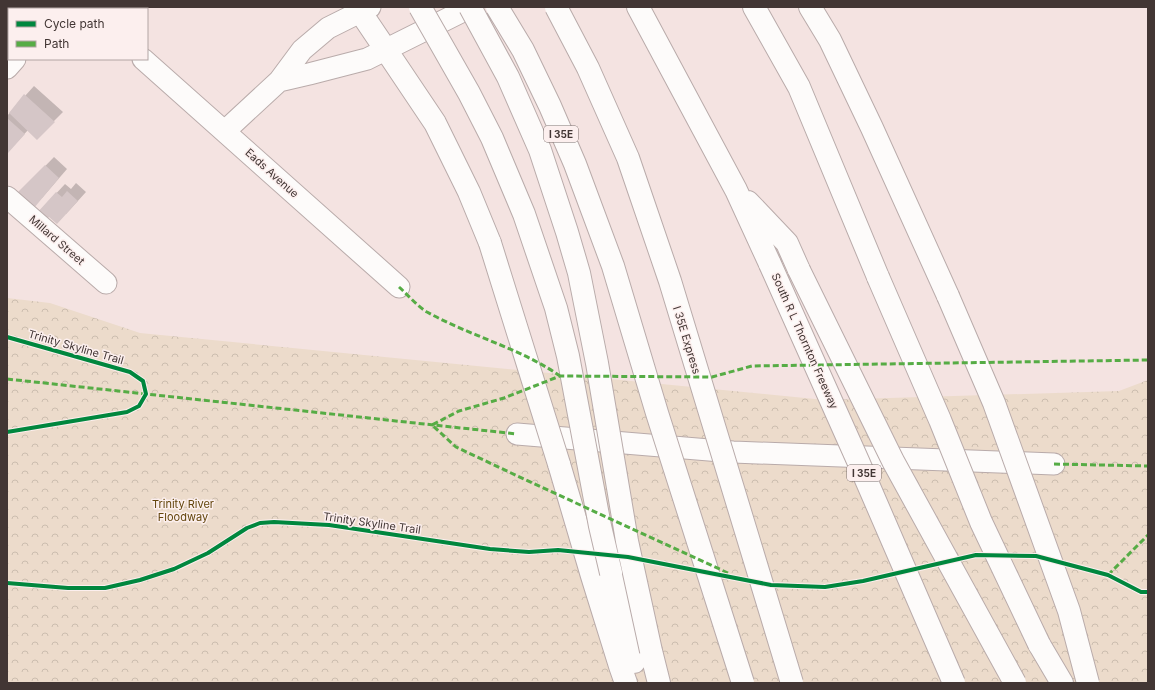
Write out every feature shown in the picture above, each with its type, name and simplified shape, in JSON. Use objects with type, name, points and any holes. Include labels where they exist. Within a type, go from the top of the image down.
[{"type":"main road","points":[[420,7],[469,93],[492,138],[524,214],[556,308],[568,356],[600,526],[627,637],[641,683]]},
{"type":"main road","points":[[470,7],[508,77],[540,150],[579,273],[598,363],[627,542],[659,683]]},
{"type":"main road","name":"I 35E","points":[[497,7],[523,50],[550,106],[575,164],[613,266],[657,413],[743,683]]},
{"type":"main road","name":"I 35E Express","points":[[556,7],[588,68],[628,158],[670,281],[792,683]]},
{"type":"main road","name":"South R L Thornton Freeway","points":[[638,7],[736,190],[855,454],[954,683]]},
{"type":"main road","points":[[754,7],[799,88],[940,420],[981,522],[1039,644],[1062,683]]},
{"type":"main road","points":[[810,7],[830,40],[872,128],[948,296],[997,410],[1069,611],[1088,683]]},
{"type":"main road","points":[[362,9],[386,50],[435,124],[469,192],[490,243],[626,683]]},
{"type":"main road","points":[[736,190],[787,243],[893,461],[1015,683]]},
{"type":"street","points":[[279,81],[367,59],[470,7]]},
{"type":"street","points":[[225,130],[279,81],[302,50],[328,28],[362,9]]},
{"type":"street","points":[[7,68],[14,60]]},
{"type":"street","name":"Eads Avenue","points":[[144,60],[225,130],[399,287]]},
{"type":"street","name":"Millard Street","points":[[7,197],[106,284]]},
{"type":"street","points":[[517,434],[733,452],[1054,464]]},
{"type":"green space","name":"Trinity River Floodway","points":[[7,298],[50,303],[140,333],[825,400],[1119,391],[1148,380],[1148,683],[7,683]]},
{"type":"building","points":[[24,94],[55,122],[37,140],[9,113]]},
{"type":"building","points":[[7,118],[25,134],[8,153],[7,151]]},
{"type":"building","points":[[45,165],[59,178],[34,208],[15,195]]},
{"type":"building","points":[[67,191],[78,201],[57,224],[49,217],[45,221],[37,213],[56,192],[62,197]]},
{"type":"marked path","points":[[399,287],[423,310],[460,328],[512,350],[545,366],[560,376]]},
{"type":"marked path","points":[[728,573],[456,447],[432,425],[459,411],[504,398],[560,376],[712,377],[752,366],[1148,360]]},
{"type":"marked path","points":[[7,379],[517,434]]},
{"type":"marked path","points":[[1054,464],[1148,466]]},
{"type":"marked path","points":[[1108,575],[1148,535]]},
{"type":"cycle path","name":"Trinity Skyline Trail","points":[[7,337],[130,372],[143,381],[146,394],[139,406],[127,412],[7,432]]},
{"type":"cycle path","name":"Trinity Skyline Trail","points":[[7,583],[68,588],[105,588],[140,580],[174,569],[208,553],[247,528],[260,523],[274,522],[329,525],[490,549],[529,552],[558,550],[628,557],[771,585],[825,587],[863,581],[976,555],[1036,556],[1108,575],[1141,592],[1148,592]]}]
